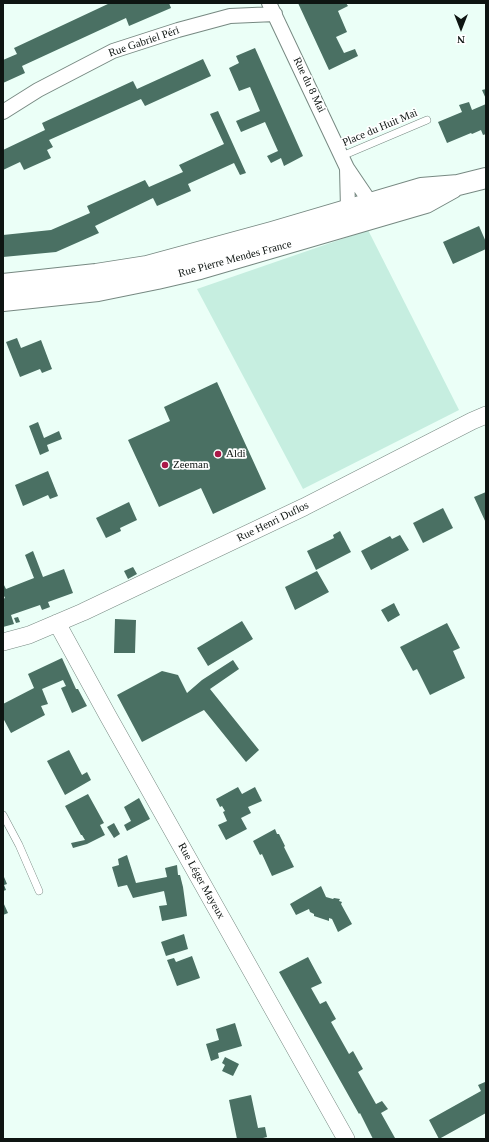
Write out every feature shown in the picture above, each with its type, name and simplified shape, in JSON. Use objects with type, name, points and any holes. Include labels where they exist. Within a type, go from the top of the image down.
[{"type":"main road","name":"Rue Pierre Mendes France","points":[[3,284],[96,274],[147,266],[212,248],[363,211],[421,188],[458,185],[486,178]]},
{"type":"main road","name":"Rue Pierre Mendes France","points":[[3,301],[98,291],[207,267],[326,232],[363,211]]},
{"type":"street","name":"Rue Gabriel Péri","points":[[3,112],[38,90],[113,51],[178,30],[230,16],[272,9]]},
{"type":"street","name":"Rue du 8 Mai","points":[[272,9],[345,162],[363,211]]},
{"type":"street","points":[[345,162],[363,211]]},
{"type":"street","name":"Rue Henri Duflos","points":[[3,642],[29,635],[57,623],[304,507],[486,415]]},
{"type":"street","name":"Rue Léger Mayeux","points":[[57,623],[346,1139]]},
{"type":"lane","name":"Place du Huit Mai","points":[[345,162],[427,120]]},
{"type":"lane","points":[[3,815],[19,845],[39,891]]},
{"type":"green space","points":[[368,230],[459,410],[303,489],[197,289]]},
{"type":"building","points":[[110,3],[169,3],[171,8],[129,26],[126,18],[22,66],[25,73],[3,83],[3,60],[17,54],[14,48]]},
{"type":"building","points":[[298,3],[346,3],[348,6],[338,11],[347,32],[336,37],[344,53],[355,49],[358,56],[329,70]]},
{"type":"building","points":[[255,48],[303,156],[284,166],[281,158],[271,163],[267,156],[278,151],[265,122],[241,132],[236,121],[260,111],[250,87],[239,91],[229,68],[239,63],[236,56]]},
{"type":"building","points":[[203,59],[211,76],[145,106],[141,99],[49,140],[53,147],[47,150],[51,158],[24,170],[20,162],[3,170],[3,150],[45,130],[42,123],[133,81],[137,89]]},
{"type":"building","points":[[486,89],[486,99],[482,90]]},
{"type":"building","points":[[469,102],[472,110],[486,104],[486,134],[483,135],[481,130],[447,143],[438,122],[462,112],[459,105]]},
{"type":"building","points":[[218,111],[246,173],[240,175],[234,163],[188,184],[191,191],[157,206],[153,198],[95,226],[99,233],[56,252],[3,257],[3,235],[51,230],[90,213],[87,206],[145,180],[149,187],[183,172],[179,165],[224,144],[210,114]]},
{"type":"building","points":[[479,226],[486,242],[486,249],[453,264],[443,242]]},
{"type":"building","points":[[17,338],[21,348],[41,340],[52,369],[42,373],[40,369],[20,377],[6,342]]},
{"type":"building","name":"Aldi","points":[[217,382],[266,489],[213,514],[201,488],[159,507],[128,440],[170,421],[164,407]]},
{"type":"building","points":[[38,422],[44,438],[59,431],[62,439],[47,445],[49,451],[40,455],[29,426]]},
{"type":"building","points":[[48,471],[58,496],[50,499],[48,495],[23,506],[15,485]]},
{"type":"building","points":[[486,492],[486,523],[474,497]]},
{"type":"building","points":[[129,502],[137,520],[120,528],[121,531],[106,538],[96,518]]},
{"type":"building","points":[[443,508],[453,528],[423,543],[413,523]]},
{"type":"building","points":[[340,531],[351,552],[316,570],[307,551],[334,538],[333,535]]},
{"type":"building","points":[[400,535],[409,550],[371,570],[361,551],[390,536],[392,539]]},
{"type":"building","points":[[33,551],[43,577],[64,569],[73,593],[48,602],[50,607],[42,610],[40,605],[11,615],[14,624],[3,627],[3,599],[5,598],[3,594],[3,583],[6,589],[34,578],[25,555]]},
{"type":"building","points":[[133,567],[137,574],[128,579],[124,571]]},
{"type":"building","points":[[317,571],[329,592],[295,610],[285,587]]},
{"type":"building","points":[[394,603],[400,615],[388,622],[381,610]]},
{"type":"building","points":[[18,617],[20,622],[16,623],[14,618]]},
{"type":"building","points":[[115,619],[136,620],[135,653],[114,653]]},
{"type":"building","points":[[242,621],[253,639],[208,666],[197,648]]},
{"type":"building","points":[[447,623],[460,648],[453,651],[465,678],[430,695],[417,669],[413,671],[400,647]]},
{"type":"building","points":[[62,658],[76,689],[78,689],[87,706],[72,713],[61,688],[66,686],[63,680],[42,689],[48,704],[41,706],[45,715],[11,733],[3,718],[3,704],[34,688],[28,674]]},
{"type":"building","points":[[233,660],[239,669],[210,689],[259,750],[246,762],[204,710],[142,742],[117,695],[162,671],[178,675],[187,693],[202,680]]},
{"type":"building","points":[[69,750],[82,775],[87,772],[91,780],[65,795],[47,761]]},
{"type":"building","points":[[238,787],[242,794],[255,787],[262,801],[248,807],[251,813],[241,818],[247,829],[226,840],[218,825],[227,821],[223,812],[225,811],[222,806],[220,807],[216,799]]},
{"type":"building","points":[[88,794],[104,823],[100,825],[105,835],[87,844],[73,848],[71,843],[85,840],[65,806]]},
{"type":"building","points":[[139,798],[150,819],[127,831],[124,825],[131,821],[124,807]]},
{"type":"building","points":[[114,823],[120,834],[114,838],[107,827]]},
{"type":"building","points":[[275,829],[285,846],[284,847],[294,867],[272,876],[262,854],[260,855],[253,841]]},
{"type":"building","points":[[127,855],[136,883],[167,877],[165,868],[177,865],[178,875],[180,875],[183,887],[187,916],[162,921],[159,906],[167,905],[164,891],[133,898],[127,885],[118,887],[112,867],[119,865],[118,859]]},
{"type":"building","points":[[3,877],[7,884],[4,885],[6,890],[3,891]]},
{"type":"building","points":[[321,886],[326,897],[340,899],[339,901],[342,902],[341,904],[352,924],[338,932],[332,919],[329,918],[329,921],[314,916],[309,909],[296,915],[290,904]]},
{"type":"building","points":[[3,902],[8,913],[3,915]]},
{"type":"building","points":[[184,934],[188,949],[166,956],[161,942]]},
{"type":"building","points":[[192,956],[200,978],[177,986],[167,960],[174,958],[176,962]]},
{"type":"building","points":[[308,957],[322,983],[311,988],[320,1004],[326,1001],[336,1019],[331,1022],[349,1054],[353,1051],[363,1069],[358,1072],[376,1104],[382,1101],[388,1109],[381,1113],[395,1138],[393,1139],[373,1139],[360,1113],[359,1114],[279,972]]},
{"type":"building","points":[[235,1023],[242,1046],[218,1053],[219,1058],[211,1061],[206,1044],[219,1040],[216,1029]]},
{"type":"building","points":[[225,1057],[239,1064],[233,1076],[222,1071],[225,1065],[222,1063]]},
{"type":"building","points":[[485,1082],[486,1113],[439,1139],[429,1120],[481,1091],[478,1085]]},
{"type":"building","points":[[251,1095],[258,1128],[265,1127],[267,1137],[263,1138],[264,1139],[237,1139],[229,1100]]},
{"type":"place","name":"Aldi","points":[[218,454]]},
{"type":"place","name":"Zeeman","points":[[165,465]]}]
